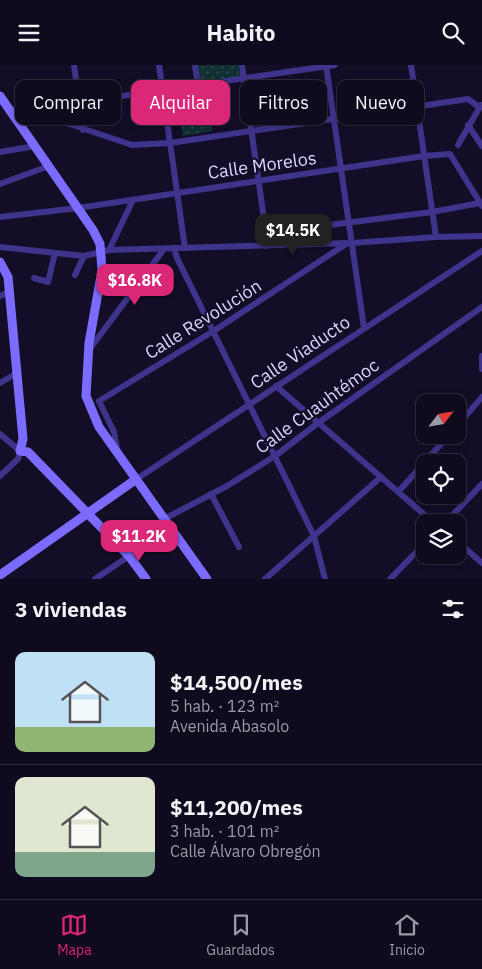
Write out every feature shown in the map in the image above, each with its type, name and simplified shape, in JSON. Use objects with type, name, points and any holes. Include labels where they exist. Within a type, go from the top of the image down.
[{"type":"main road","points":[[0,96],[93,230],[105,251],[88,351],[86,396],[100,427],[135,480],[206,579]]},
{"type":"main road","points":[[0,262],[8,277],[10,291],[23,439],[20,451],[28,452],[129,555],[146,579]]},
{"type":"main road","points":[[0,575],[135,480]]},
{"type":"street","points":[[74,65],[76,80]]},
{"type":"street","points":[[159,65],[161,80]]},
{"type":"street","points":[[195,65],[197,80]]},
{"type":"street","points":[[242,65],[266,233],[266,246]]},
{"type":"street","points":[[230,81],[335,65]]},
{"type":"street","points":[[410,65],[412,80]]},
{"type":"street","points":[[326,66],[342,169],[350,243],[364,328]]},
{"type":"street","points":[[424,107],[468,99],[481,105],[458,145]]},
{"type":"street","points":[[69,125],[132,145],[170,143],[337,118]]},
{"type":"street","points":[[82,125],[83,130]]},
{"type":"street","points":[[168,125],[185,248]]},
{"type":"street","points":[[419,125],[436,237]]},
{"type":"street","points":[[468,125],[482,147]]},
{"type":"street","points":[[0,152],[35,146]]},
{"type":"street","name":"Calle Morelos","points":[[0,217],[78,208],[424,156],[450,154],[481,204]]},
{"type":"street","points":[[0,184],[49,166]]},
{"type":"street","points":[[105,251],[133,200]]},
{"type":"street","points":[[266,233],[481,204]]},
{"type":"street","points":[[0,247],[84,257],[105,251],[350,243],[482,236]]},
{"type":"street","name":"Calle Revolución","points":[[117,452],[114,432],[99,401],[212,332],[350,243]]},
{"type":"street","points":[[174,248],[212,332],[314,536],[325,579]]},
{"type":"street","points":[[88,351],[164,249]]},
{"type":"street","name":"Calle Viaducto","points":[[135,480],[482,251]]},
{"type":"street","points":[[34,278],[48,282],[55,253]]},
{"type":"street","points":[[75,275],[84,257]]},
{"type":"street","points":[[0,296],[10,291]]},
{"type":"street","name":"Calle Cuauhtémoc","points":[[95,579],[129,555],[166,522],[275,456],[318,423],[482,307]]},
{"type":"street","points":[[482,356],[482,369]]},
{"type":"street","points":[[0,383],[17,373]]},
{"type":"street","points":[[276,386],[424,514]]},
{"type":"street","points":[[466,416],[482,397]]},
{"type":"street","points":[[0,434],[20,451],[18,459],[0,476]]},
{"type":"street","points":[[399,491],[441,444]]},
{"type":"street","points":[[265,579],[381,477]]},
{"type":"street","points":[[454,514],[482,484]]},
{"type":"street","points":[[212,494],[239,547]]},
{"type":"street","points":[[466,549],[482,563]]},
{"type":"street","points":[[390,579],[416,552]]},
{"type":"street","points":[[103,573],[108,579]]},
{"type":"green space","points":[[195,65],[241,65],[244,78],[230,80],[197,80]]},
{"type":"green space","points":[[181,125],[211,125],[212,131],[183,136]]}]
